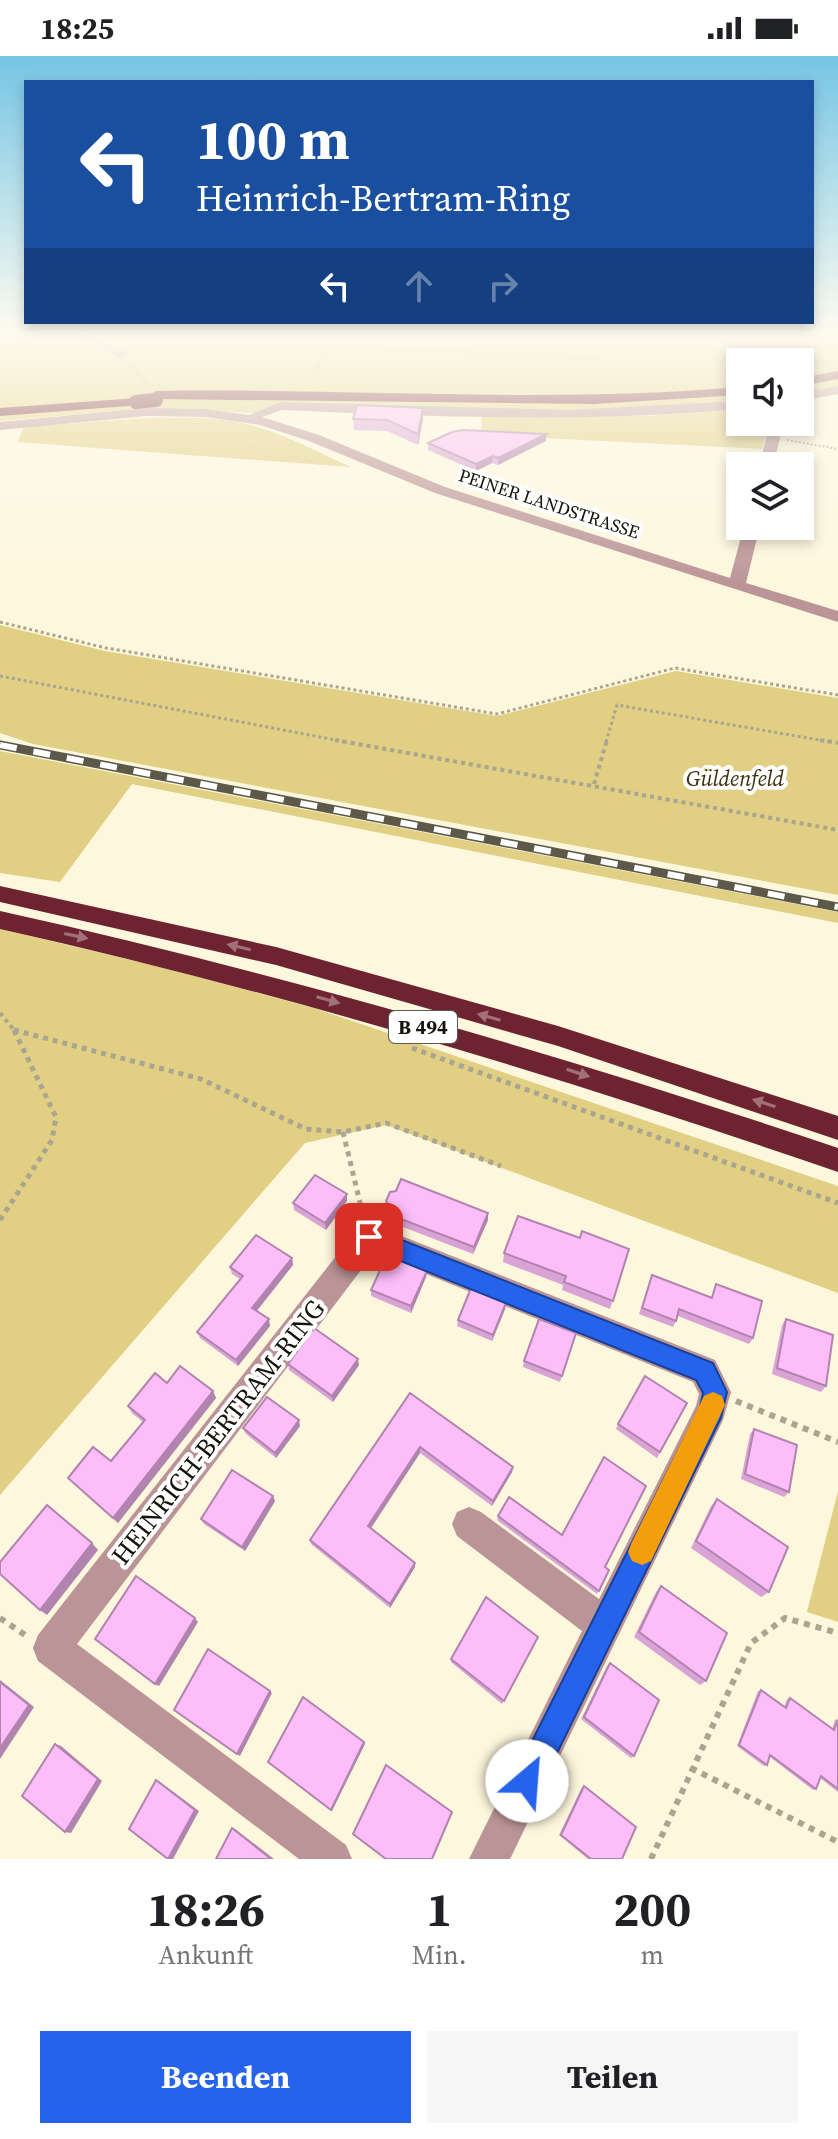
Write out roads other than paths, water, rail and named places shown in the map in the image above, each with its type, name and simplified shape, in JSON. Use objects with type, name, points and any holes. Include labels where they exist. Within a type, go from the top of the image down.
[{"type":"highway","name":"B 494","points":[[0,894],[276,956],[558,1036],[838,1128]]},
{"type":"highway","name":"B 494","points":[[0,920],[92,939],[386,1016],[573,1072],[838,1160]]},
{"type":"street","points":[[0,426],[90,418]]},
{"type":"street","points":[[244,418],[252,419]]},
{"type":"street","name":"PEINER LANDSTRASSE","points":[[252,419],[307,437],[438,489],[838,617]]},
{"type":"street","points":[[737,585],[748,540]]},
{"type":"street","name":"HEINRICH-BERTRAM-RING","points":[[332,1859],[51,1648],[369,1237],[704,1371],[715,1392],[712,1409],[605,1626]]},
{"type":"street","points":[[469,1524],[605,1626],[489,1859]]},
{"type":"railway","points":[[0,745],[838,907]]},
{"type":"park label","name":"Güldenfeld","points":[[735,778]]}]
